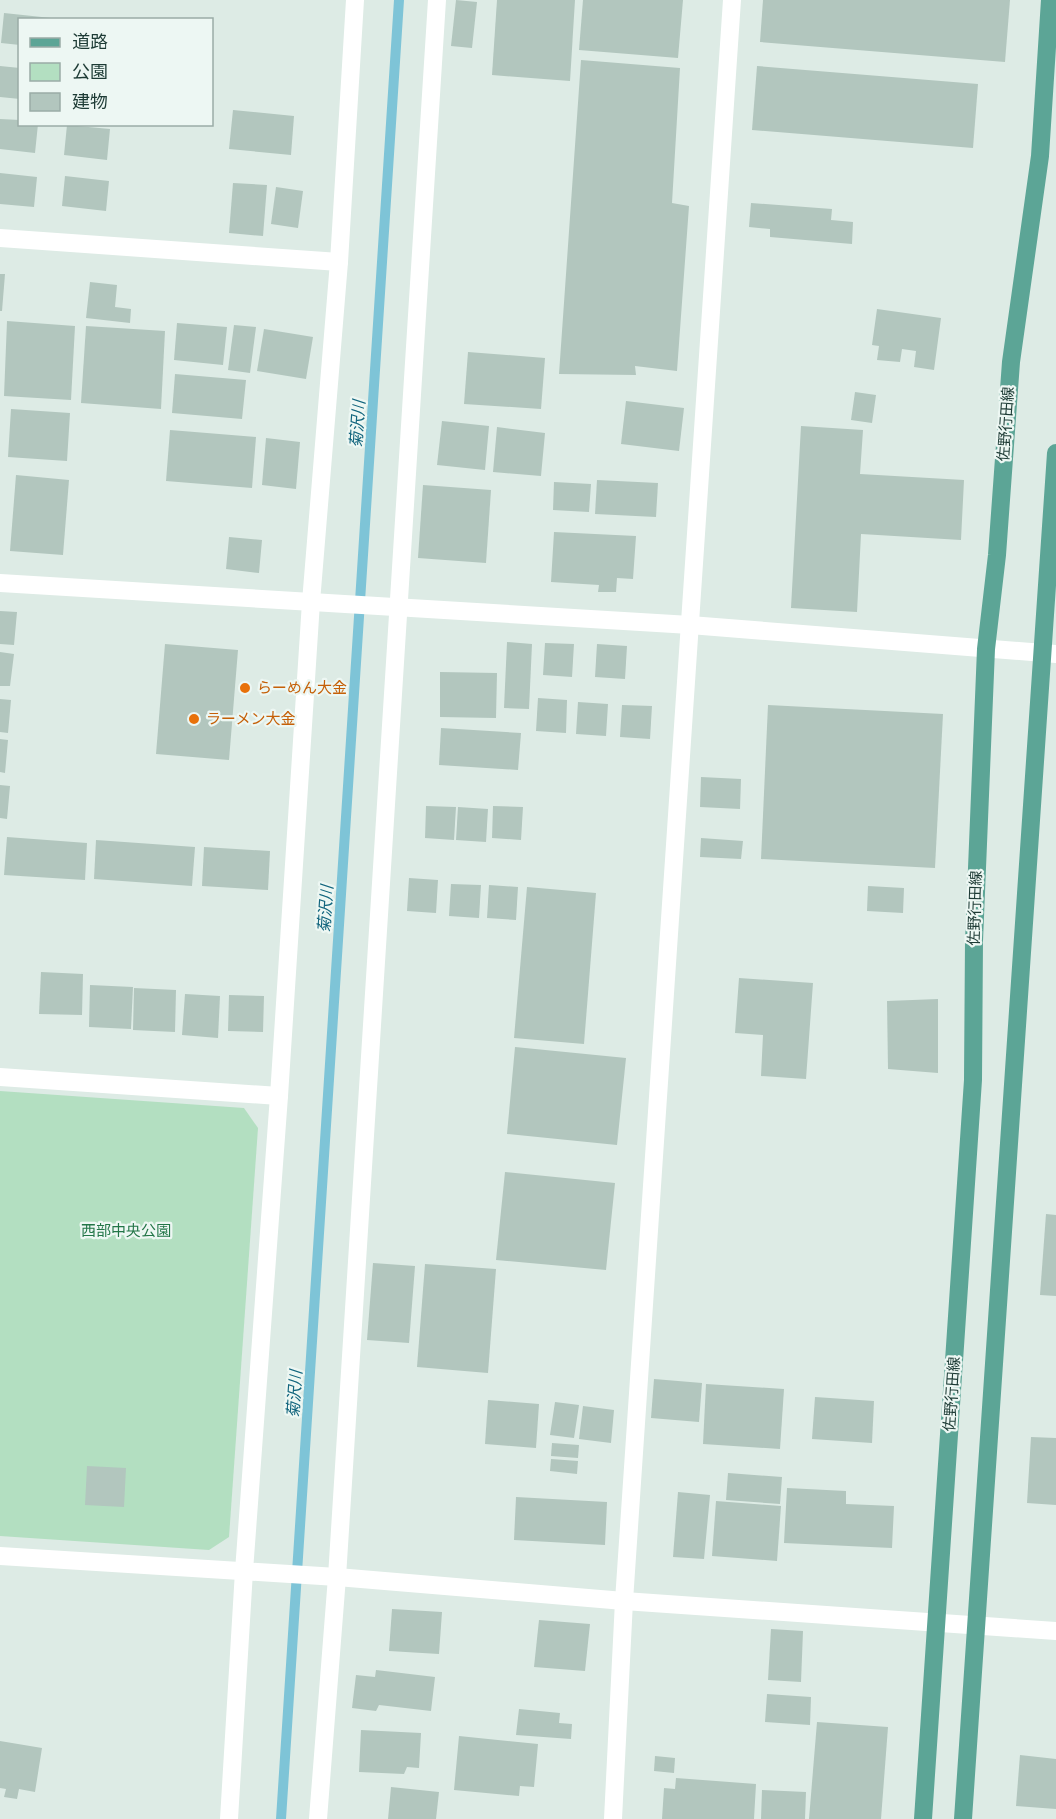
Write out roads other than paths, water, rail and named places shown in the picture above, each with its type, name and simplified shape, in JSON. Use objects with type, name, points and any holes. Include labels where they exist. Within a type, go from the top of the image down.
[{"type":"main road","name":"佐野行田線","points":[[923,1819],[973,1080],[974,941],[986,649],[997,555],[1011,362],[1040,156],[1050,0]]},
{"type":"main road","points":[[963,1819],[1050,654],[1056,453]]},
{"type":"street","points":[[229,1819],[311,602],[339,262],[355,0]]},
{"type":"street","points":[[318,1819],[337,1577],[437,0]]},
{"type":"street","points":[[613,1819],[624,1601],[732,0]]},
{"type":"street","points":[[0,238],[339,262]]},
{"type":"street","points":[[0,583],[690,625],[1050,654]]},
{"type":"street","points":[[0,1077],[279,1096]]},
{"type":"street","points":[[0,1556],[337,1577],[624,1601],[1056,1631]]},
{"type":"waterway","name":"菊沢川","points":[[281,1819],[399,0]]},
{"type":"place","name":"らーめん大金","points":[[245,688]]},
{"type":"place","name":"ラーメン大金","points":[[194,719]]},
{"type":"park label","name":"西部中央公園","points":[[126,1231]]}]
